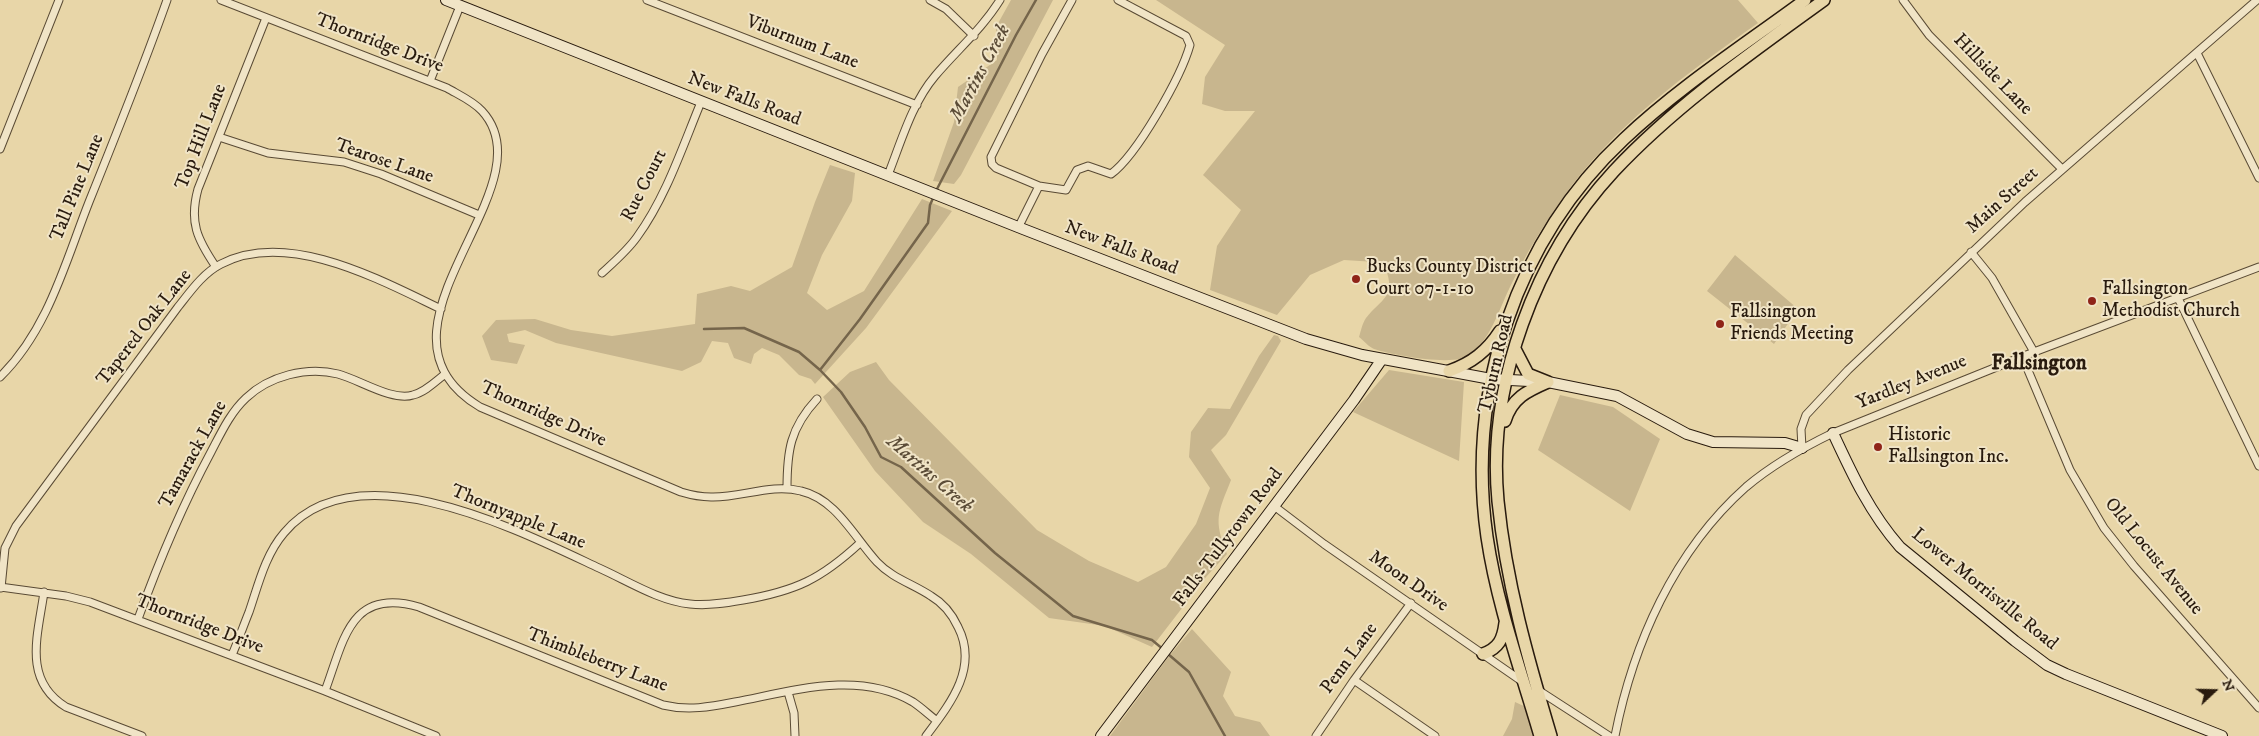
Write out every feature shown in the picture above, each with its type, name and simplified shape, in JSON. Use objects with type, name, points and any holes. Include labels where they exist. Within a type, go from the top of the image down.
[{"type":"main road","name":"Tyburn Road","points":[[1540,736],[1505,618],[1490,557],[1483,498],[1485,420],[1491,378],[1506,322],[1526,275],[1558,218],[1581,186],[1608,155],[1674,96],[1805,0]]},
{"type":"main road","name":"Tyburn Road","points":[[1551,736],[1523,638],[1502,535],[1498,500],[1498,443],[1507,380],[1528,310],[1553,255],[1582,210],[1613,172],[1692,98],[1824,0]]},
{"type":"main road","points":[[1449,370],[1462,367],[1481,354],[1506,322]]},
{"type":"main road","points":[[1515,349],[1528,374],[1548,382]]},
{"type":"main road","points":[[1498,443],[1506,417],[1516,399],[1548,382]]},
{"type":"main road","points":[[1483,654],[1498,644],[1502,638],[1505,618]]},
{"type":"street","points":[[0,149],[59,0]]},
{"type":"street","name":"Tall Pine Lane","points":[[0,377],[28,344],[50,305],[167,0]]},
{"type":"street","name":"Thornridge Drive","points":[[221,0],[447,88],[483,112],[493,130],[498,161],[492,184],[441,309],[436,335],[436,349],[444,374],[459,392],[480,407],[666,488],[711,498],[787,489],[809,493],[825,502],[888,572],[936,599],[953,618],[959,629],[965,651],[965,670],[954,697],[926,736]]},
{"type":"street","name":"New Falls Road","points":[[446,0],[1018,228],[1298,337],[1382,359],[1491,378],[1548,382],[1618,396],[1687,434],[1713,442],[1784,443],[1802,448]]},
{"type":"street","name":"Viburnum Lane","points":[[647,0],[917,105]]},
{"type":"street","points":[[930,0],[946,9],[974,36]]},
{"type":"street","points":[[888,176],[917,105],[935,76],[974,36],[1000,0]]},
{"type":"street","points":[[1072,0],[1042,54],[991,157],[992,164],[996,168],[1039,186],[1066,190],[1077,170],[1088,166],[1111,174],[1118,168],[1143,134],[1176,82],[1190,45],[1186,36],[1118,0]]},
{"type":"street","name":"Hillside Lane","points":[[1903,0],[1930,34],[2062,169]]},
{"type":"street","name":"Main Street","points":[[1802,448],[1801,428],[1806,414],[1848,370],[2062,169],[2257,0]]},
{"type":"street","points":[[430,81],[460,6]]},
{"type":"street","name":"Top Hill Lane","points":[[216,267],[197,234],[193,211],[198,189],[266,18]]},
{"type":"street","points":[[2197,53],[2259,178]]},
{"type":"street","name":"Rue Court","points":[[602,273],[623,254],[648,221],[676,163],[701,102]]},
{"type":"street","name":"Tearose Lane","points":[[219,137],[268,153],[344,162],[381,174],[479,215]]},
{"type":"street","points":[[1018,228],[1039,186]]},
{"type":"street","points":[[1972,252],[1992,278],[2034,352]]},
{"type":"street","name":"Tapered Oak Lane","points":[[0,588],[5,548],[16,526],[178,307],[195,286],[216,267],[238,257],[257,254],[296,255],[348,267],[441,309]]},
{"type":"street","name":"Yardley Avenue","points":[[1615,736],[1625,689],[1643,638],[1690,551],[1708,526],[1746,488],[1802,448],[1833,433],[2022,356],[2259,267]]},
{"type":"street","points":[[2178,298],[2259,466]]},
{"type":"street","name":"Old Locust Avenue","points":[[2022,356],[2070,470],[2104,528],[2134,566],[2259,708]]},
{"type":"street","name":"Falls-Tullytown Road","points":[[1101,736],[1382,359]]},
{"type":"street","name":"Tamarack Lane","points":[[138,619],[163,551],[192,489],[231,415],[252,392],[282,377],[310,371],[324,371],[350,377],[384,391],[405,397],[418,393],[444,374]]},
{"type":"street","points":[[787,489],[788,456],[792,435],[803,415],[817,399]]},
{"type":"street","name":"Lower Morrisville Road","points":[[1833,433],[1861,493],[1900,547],[2015,642],[2048,665],[2066,674],[2220,736]]},
{"type":"street","name":"Thornyapple Lane","points":[[232,655],[269,557],[282,536],[293,523],[307,514],[321,506],[350,497],[382,495],[421,500],[461,511],[531,538],[667,599],[692,605],[734,602],[797,588],[826,571],[860,542]]},
{"type":"street","name":"Moon Drive","points":[[1274,506],[1524,683]]},
{"type":"street","name":"Thornridge Drive","points":[[0,588],[44,592],[90,602],[325,690],[420,733],[436,736]]},
{"type":"street","points":[[44,592],[36,656],[37,671],[44,687],[53,698],[66,707],[142,736]]},
{"type":"street","name":"Thimbleberry Lane","points":[[325,690],[351,624],[368,608],[386,601],[395,601],[418,606],[568,669],[669,707],[704,708],[834,685],[867,686],[901,696],[914,703],[937,721]]},
{"type":"street","name":"Penn Lane","points":[[1316,736],[1354,680],[1411,603]]},
{"type":"street","points":[[1354,680],[1435,736]]},
{"type":"street","points":[[1537,690],[1609,736]]},
{"type":"street","points":[[788,692],[794,713],[795,736]]},
{"type":"shaded area","points":[[1011,0],[1053,0],[961,175],[954,184],[933,181],[954,122],[958,87],[997,60],[996,27]]},
{"type":"shaded area","points":[[1156,0],[1738,0],[1758,23],[1652,103],[1604,148],[1562,199],[1542,230],[1517,272],[1495,321],[1478,347],[1470,355],[1462,358],[1438,360],[1408,357],[1374,349],[1359,337],[1366,318],[1386,297],[1388,291],[1388,277],[1385,267],[1376,262],[1344,260],[1310,275],[1277,315],[1210,290],[1217,246],[1241,210],[1203,175],[1255,111],[1225,111],[1202,104],[1205,77],[1225,45]]},
{"type":"shaded area","points":[[830,165],[855,173],[852,201],[822,255],[807,293],[827,310],[864,291],[922,199],[952,211],[866,328],[815,384],[811,379],[799,375],[779,355],[762,348],[754,354],[751,364],[734,358],[728,343],[712,341],[701,362],[682,371],[556,343],[525,330],[507,334],[509,342],[525,345],[517,364],[491,360],[482,336],[496,320],[535,319],[571,330],[612,336],[695,324],[697,294],[731,286],[750,291],[792,267]]},
{"type":"shaded area","points":[[1735,255],[1798,309],[1774,344],[1707,291]]},
{"type":"shaded area","points":[[1274,335],[1278,336],[1281,341],[1226,435],[1211,450],[1231,480],[1219,516],[1220,532],[1227,554],[1206,577],[1152,647],[1105,626],[1049,618],[971,554],[923,522],[875,471],[823,397],[850,372],[876,362],[889,380],[1037,530],[1089,561],[1138,582],[1166,567],[1196,524],[1210,488],[1189,457],[1191,432],[1208,408],[1230,409],[1259,356]]},
{"type":"shaded area","points":[[1389,370],[1464,382],[1459,461],[1353,412]]},
{"type":"shaded area","points":[[1560,395],[1613,407],[1660,439],[1630,511],[1538,450]]},
{"type":"shaded area","points":[[1192,629],[1231,672],[1223,696],[1235,716],[1260,722],[1270,736],[1110,736],[1169,656]]},
{"type":"shaded area","points":[[1515,702],[1526,707],[1533,736],[1503,736],[1512,719]]},
{"type":"waterway","name":"Martins Creek","points":[[936,191],[1036,0]]},
{"type":"waterway","name":"Martins Creek","points":[[934,196],[930,205],[928,223],[860,319],[820,370],[841,392],[865,427],[881,457],[901,467],[995,553],[1073,616],[1152,640],[1164,650]]},
{"type":"waterway","points":[[704,329],[744,328],[799,352],[820,370]]},
{"type":"waterway","name":"Martins Creek","points":[[1168,654],[1189,672],[1225,736]]},
{"type":"place","name":"Bucks County District Court 07-1-10","points":[[1356,279]]},
{"type":"place","name":"Fallsington Methodist Church","points":[[2092,301]]},
{"type":"place","name":"Fallsington Friends Meeting","points":[[1720,324]]},
{"type":"place","name":"Historic Fallsington Inc.","points":[[1878,447]]},
{"type":"district","name":"Fallsington","points":[[2039,365]]}]
